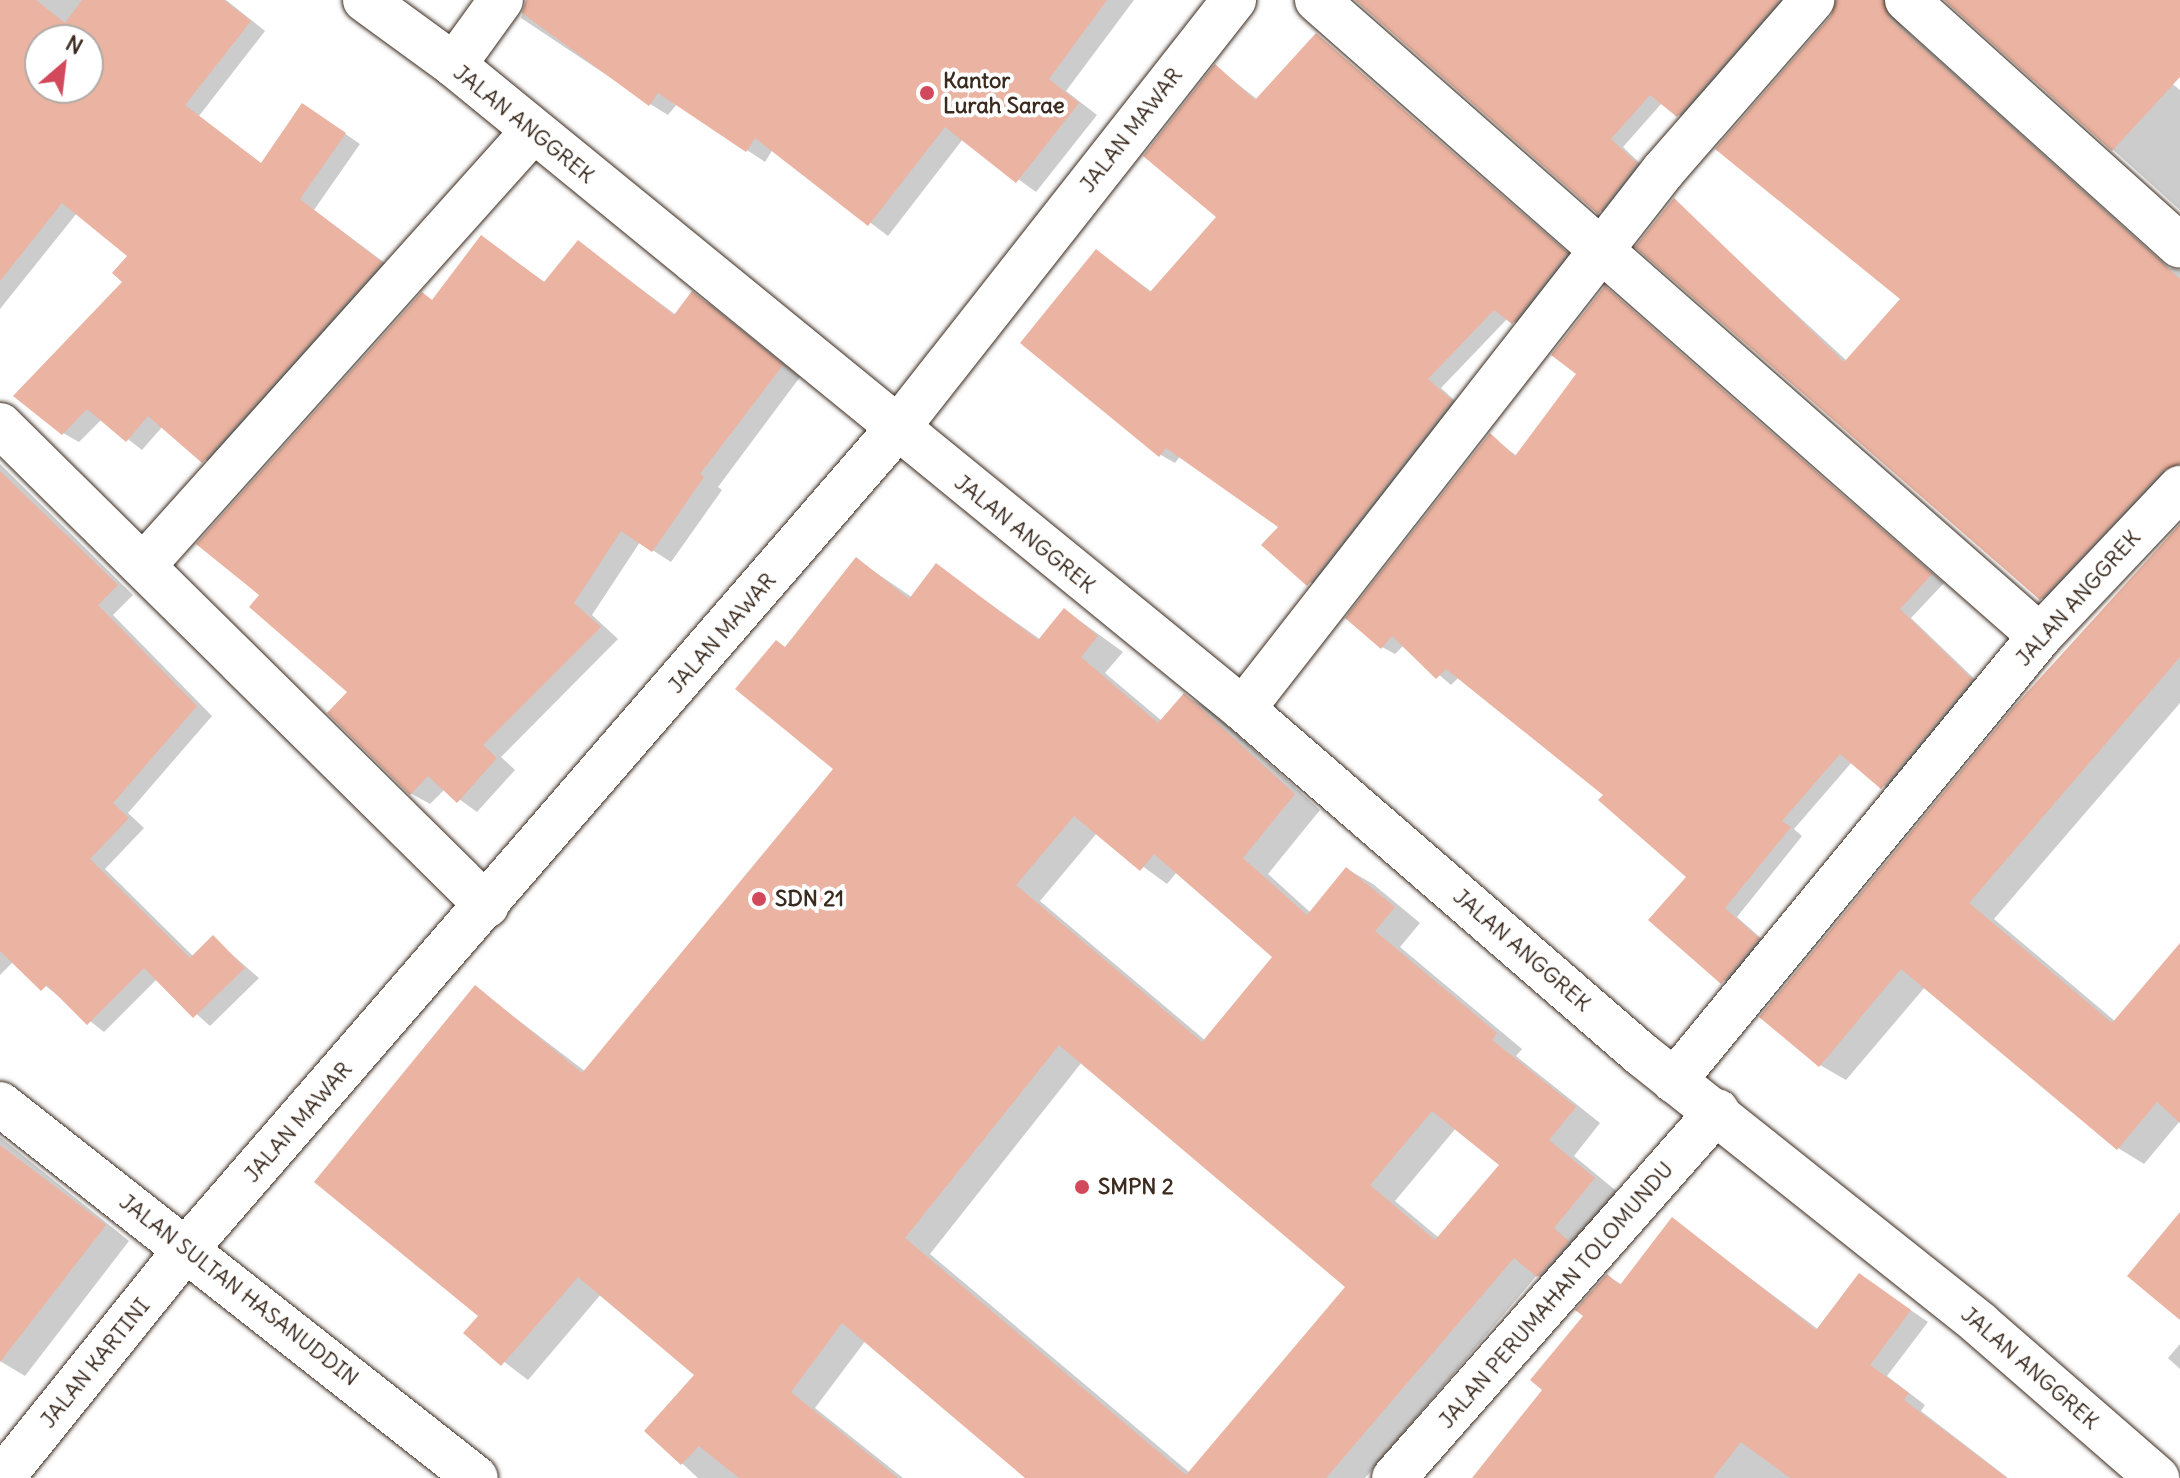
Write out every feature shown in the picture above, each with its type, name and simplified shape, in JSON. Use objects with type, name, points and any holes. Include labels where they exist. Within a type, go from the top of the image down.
[{"type":"street","name":"JALAN ANGGREK","points":[[365,0],[454,65],[896,430],[1243,709],[1674,1081],[1717,1111],[1980,1324],[2141,1473]]},
{"type":"street","points":[[454,65],[501,0]]},
{"type":"street","name":"JALAN MAWAR","points":[[188,1247],[487,906],[896,430],[1234,0]]},
{"type":"street","points":[[1317,0],[2040,636]]},
{"type":"street","points":[[1243,709],[1663,171],[1812,0]]},
{"type":"street","points":[[1907,0],[2180,246]]},
{"type":"street","points":[[144,565],[533,131]]},
{"type":"street","points":[[0,425],[487,906]]},
{"type":"street","name":"JALAN ANGGREK","points":[[1674,1081],[2040,636],[2180,488]]},
{"type":"street","name":"JALAN SULTAN HASANUDDIN","points":[[0,1104],[188,1247],[476,1478]]},
{"type":"street","name":"JALAN PERUMAHAN TOLOMUNDU","points":[[1394,1478],[1717,1111]]},
{"type":"street","name":"JALAN KARTINI","points":[[2,1478],[188,1247]]},
{"type":"building","points":[[0,0],[36,0],[65,23],[82,0],[224,0],[251,21],[185,105],[261,163],[302,103],[346,133],[300,199],[382,262],[202,463],[148,416],[126,442],[87,409],[62,435],[13,396],[122,282],[112,273],[127,256],[62,203],[0,281]]},
{"type":"building","points":[[526,0],[1107,0],[1049,79],[1079,103],[1016,183],[945,127],[868,226],[755,138],[746,152],[658,93],[649,106],[522,13]]},
{"type":"building","points":[[1355,0],[1779,0],[1677,117],[1650,95],[1611,139],[1637,163],[1598,214]]},
{"type":"building","points":[[1836,0],[1883,0],[1890,19],[2180,279],[2180,464],[2162,471],[2040,600],[1635,247],[1674,198],[1844,362],[1900,299],[1715,149],[1831,16]]},
{"type":"building","points":[[1944,0],[2180,0],[2180,77],[2112,151]]},
{"type":"building","points":[[1316,33],[1567,253],[1512,324],[1494,310],[1428,379],[1452,400],[1307,586],[1261,545],[1278,527],[1166,448],[1159,457],[1020,343],[1096,249],[1150,292],[1216,217],[1143,156],[1215,64],[1255,100]]},
{"type":"building","points":[[481,235],[544,282],[578,240],[674,315],[692,291],[783,365],[700,474],[704,477],[652,552],[621,531],[574,603],[601,627],[483,745],[497,758],[457,803],[428,776],[410,795],[327,713],[347,692],[249,607],[259,595],[196,544],[422,292],[432,300]]},
{"type":"building","points":[[1605,286],[1932,574],[1900,609],[1972,679],[1881,789],[1840,754],[1782,821],[1791,827],[1725,908],[1759,938],[1721,984],[1648,920],[1686,877],[1598,800],[1603,795],[1446,669],[1436,679],[1392,636],[1381,649],[1345,618],[1490,433],[1515,456],[1576,374],[1551,355]]},
{"type":"building","points":[[0,471],[118,585],[98,605],[197,706],[113,803],[129,818],[90,859],[190,958],[213,935],[245,968],[193,1018],[144,968],[87,1025],[47,985],[41,991],[0,951]]},
{"type":"building","points":[[2180,524],[2180,657],[1969,903],[2112,1023],[2180,943],[2180,1123],[2157,1102],[2117,1150],[1901,969],[1819,1067],[1759,1017],[2013,708]]},
{"type":"building","points":[[856,557],[909,599],[936,563],[1038,640],[1064,608],[1098,636],[1081,657],[1158,723],[1184,693],[1295,794],[1243,858],[1307,915],[1346,867],[1395,907],[1375,931],[1497,1033],[1492,1040],[1576,1107],[1549,1140],[1595,1178],[1554,1228],[1569,1241],[1537,1277],[1514,1258],[1326,1478],[1025,1478],[842,1323],[791,1392],[898,1478],[739,1478],[699,1446],[681,1465],[644,1431],[694,1375],[578,1277],[501,1366],[463,1333],[478,1316],[314,1182],[475,985],[582,1073],[833,769],[735,689],[776,640],[785,647]],"holes":[[[1074,816],[1140,871],[1154,854],[1272,957],[1202,1042],[1016,885]],[[1059,1045],[1345,1287],[1186,1475],[905,1238]],[[1432,1111],[1499,1165],[1435,1240],[1370,1185]]]},
{"type":"building","points":[[0,1145],[106,1225],[0,1362]]},
{"type":"building","points":[[2180,1212],[2180,1320],[2127,1276]]},
{"type":"building","points":[[1672,1217],[1816,1330],[1859,1273],[1911,1310],[1870,1365],[1909,1393],[1904,1400],[2007,1478],[1790,1478],[1741,1442],[1713,1478],[1472,1478],[1542,1390],[1530,1380],[1583,1316],[1575,1310],[1607,1274],[1620,1285]]},
{"type":"place","name":"Kantor Lurah Sarae","points":[[927,93]]},
{"type":"place","name":"SDN 21","points":[[759,899]]},
{"type":"place","name":"SMPN 2","points":[[1082,1187]]}]
